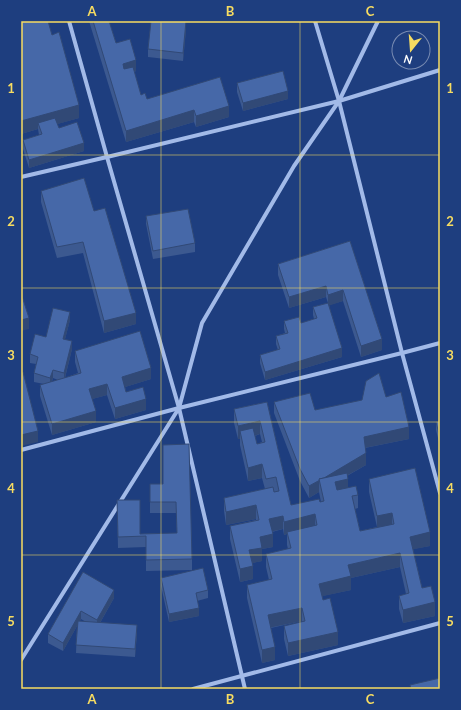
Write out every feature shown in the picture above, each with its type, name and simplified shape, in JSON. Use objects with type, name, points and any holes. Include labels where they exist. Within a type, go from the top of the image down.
[{"type":"street","points":[[70,21],[107,157],[179,408],[245,689]]},
{"type":"street","points":[[315,21],[339,101],[402,353],[440,494]]},
{"type":"street","points":[[21,660],[179,408],[202,323],[294,166],[339,101],[378,21]]},
{"type":"street","points":[[21,177],[339,101],[440,70]]},
{"type":"street","points":[[21,450],[179,408],[440,343]]},
{"type":"street","points":[[193,689],[440,623]]},
{"type":"building","points":[[21,21],[48,21],[52,35],[59,32],[79,105],[21,121]]},
{"type":"building","points":[[93,21],[109,21],[116,43],[130,39],[136,60],[123,64],[124,69],[133,67],[141,95],[145,93],[147,99],[220,77],[229,106],[196,116],[194,110],[126,131]]},
{"type":"building","points":[[151,21],[186,21],[183,53],[148,49]]},
{"type":"building","points":[[283,71],[288,91],[243,103],[237,83]]},
{"type":"building","points":[[55,118],[59,128],[77,122],[84,143],[29,160],[23,140],[42,134],[38,123]]},
{"type":"building","points":[[84,178],[94,211],[105,208],[136,313],[104,321],[83,242],[57,247],[41,191]]},
{"type":"building","points":[[188,209],[195,243],[153,251],[146,216]]},
{"type":"building","points":[[350,241],[382,339],[361,346],[343,290],[328,295],[326,286],[289,297],[278,264]]},
{"type":"building","points":[[21,293],[29,318],[21,320]]},
{"type":"building","points":[[328,303],[342,348],[265,372],[260,355],[280,349],[276,336],[288,333],[284,321],[299,317],[301,323],[317,318],[313,307]]},
{"type":"building","points":[[53,308],[70,312],[63,339],[72,341],[64,373],[53,370],[50,378],[34,373],[38,357],[30,354],[35,334],[46,337]]},
{"type":"building","points":[[140,331],[151,368],[122,377],[126,392],[143,387],[146,399],[115,408],[107,384],[89,389],[96,411],[52,424],[40,385],[81,373],[75,351]]},
{"type":"building","points":[[21,372],[23,372],[38,431],[21,435]]},
{"type":"building","points":[[379,373],[386,397],[401,392],[409,427],[364,437],[366,453],[309,486],[300,469],[274,402],[310,393],[315,410],[362,400],[366,381]]},
{"type":"building","points":[[267,402],[291,505],[319,499],[320,502],[324,501],[319,479],[347,473],[348,479],[335,482],[337,490],[356,486],[358,495],[352,496],[360,531],[394,524],[392,513],[377,516],[369,479],[415,468],[430,532],[410,537],[422,588],[431,586],[435,602],[403,610],[399,596],[409,593],[400,553],[348,565],[351,576],[319,584],[323,600],[330,598],[338,632],[288,643],[284,626],[305,621],[302,608],[268,615],[275,647],[262,650],[247,585],[272,579],[266,554],[291,548],[287,532],[317,525],[315,514],[284,522],[283,516],[269,519],[273,534],[260,537],[262,548],[249,550],[253,566],[240,569],[230,526],[259,520],[256,505],[226,512],[224,498],[273,487],[274,492],[279,491],[276,477],[266,479],[262,464],[248,468],[240,431],[253,428],[257,444],[265,442],[260,421],[238,426],[234,409]]},
{"type":"building","points":[[440,421],[440,438],[436,422]]},
{"type":"building","points":[[189,444],[192,559],[146,560],[146,536],[118,537],[117,500],[140,500],[140,534],[177,533],[176,502],[150,502],[150,484],[163,484],[163,445]]},
{"type":"building","points":[[203,568],[208,590],[196,593],[199,608],[169,614],[161,578]]},
{"type":"building","points":[[83,572],[114,590],[97,620],[81,611],[63,643],[48,634]]},
{"type":"building","points":[[78,621],[137,625],[135,649],[76,645]]},
{"type":"building","points":[[440,678],[440,689],[411,689],[410,685]]}]
